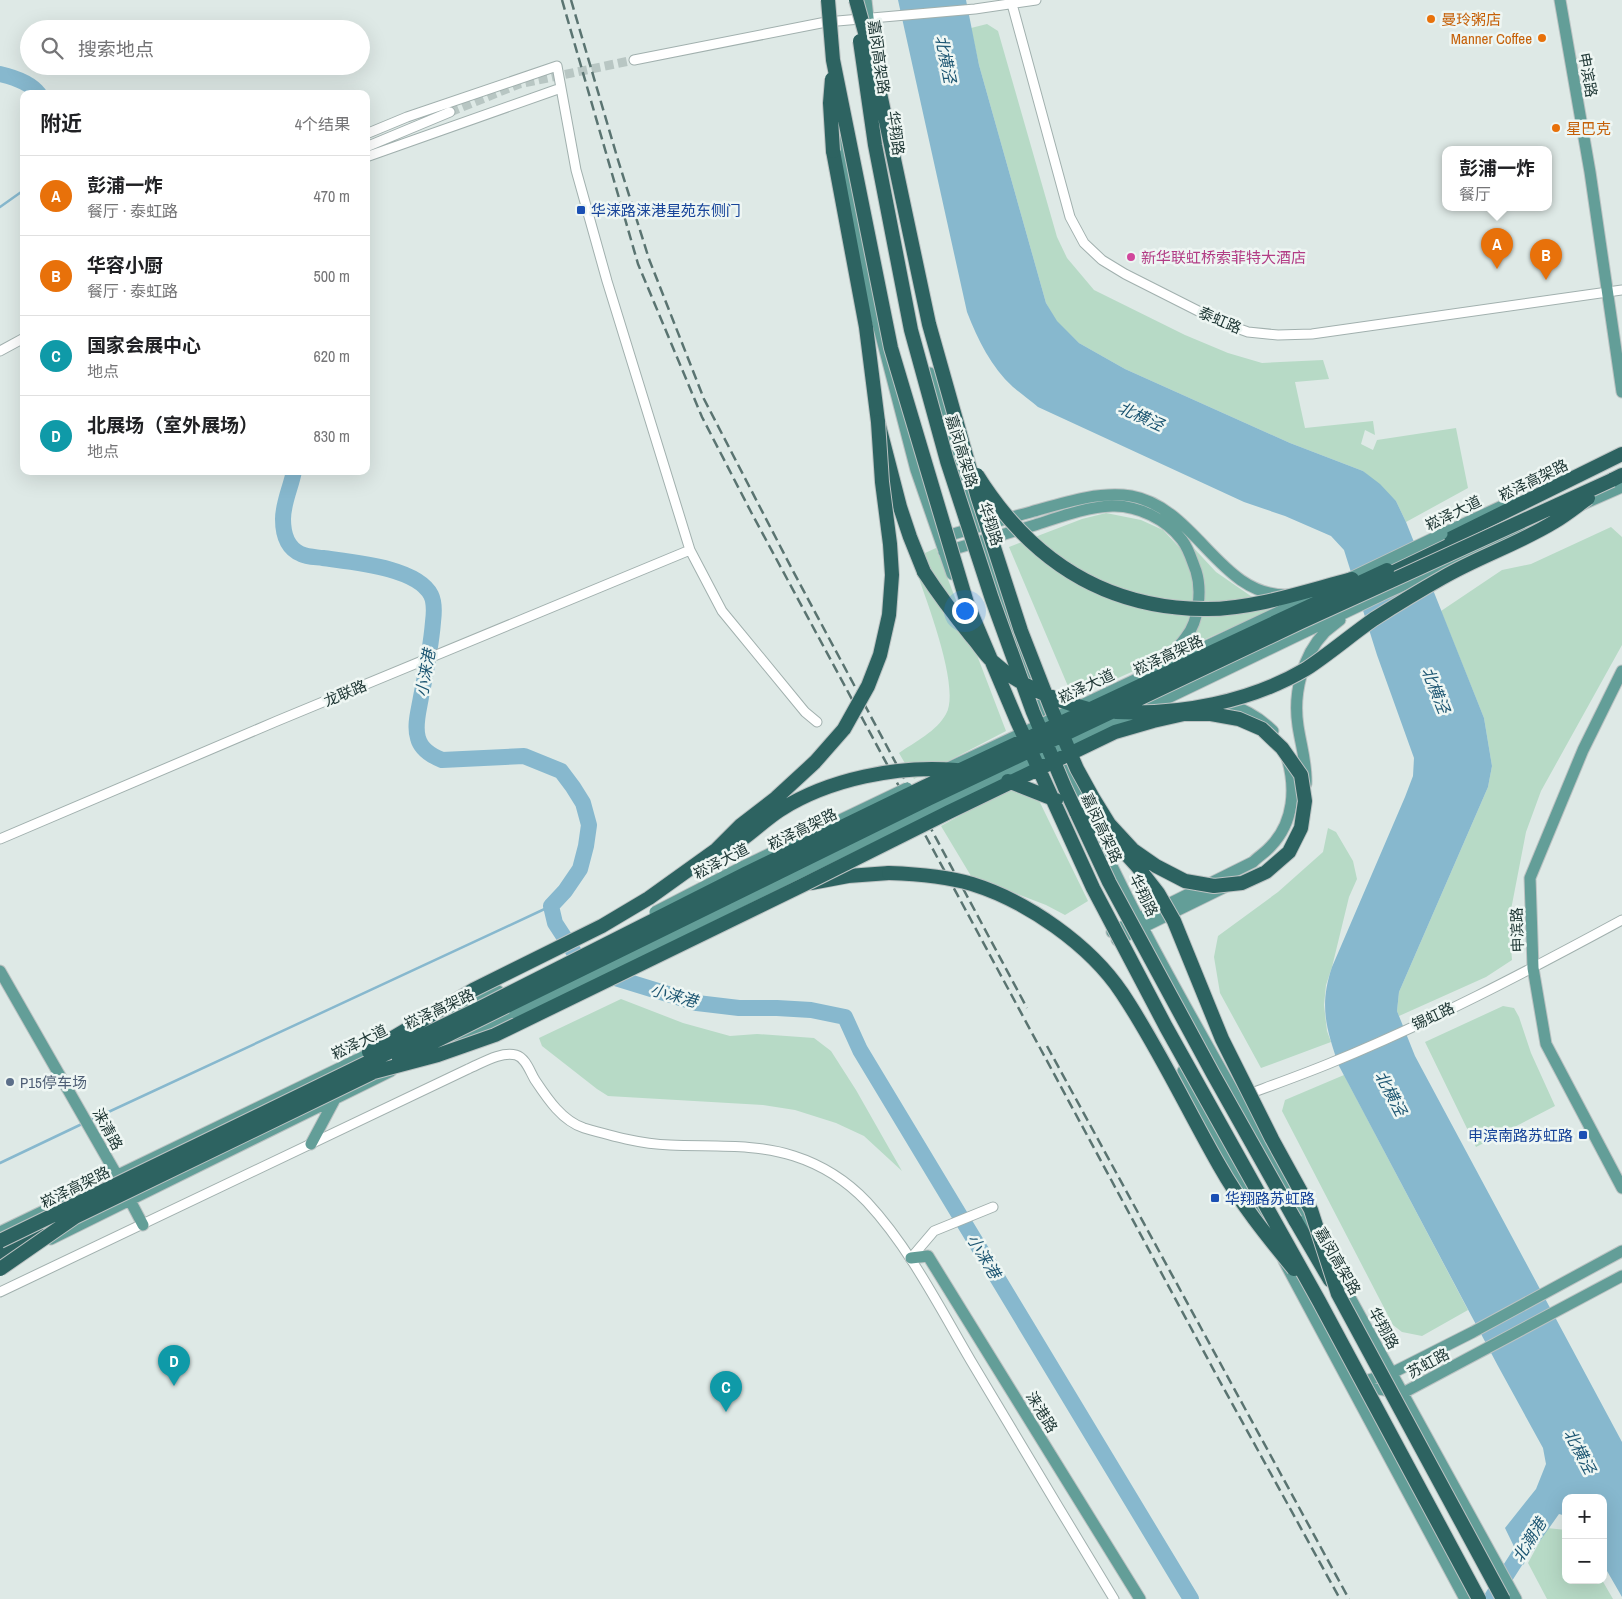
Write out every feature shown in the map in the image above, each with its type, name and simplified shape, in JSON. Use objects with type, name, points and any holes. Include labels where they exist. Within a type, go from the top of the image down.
[{"type":"highway","points":[[826,0],[833,60],[891,348],[967,602],[1017,721],[1093,888],[1166,1027],[1319,1301],[1479,1599]]},
{"type":"highway","points":[[370,1073],[438,1055],[495,1035],[1062,757],[1071,753],[1089,745],[1115,732],[1153,721],[1184,714],[1211,714],[1239,719],[1262,729],[1275,742],[1301,775],[1305,801],[1302,828],[1289,852],[1266,872],[1242,883],[1214,886],[1184,880],[1156,866],[1133,850],[1115,830],[1093,798],[1077,769],[1074,760],[1070,751],[1051,708],[1022,631],[968,461],[929,324],[874,65],[855,0]]},
{"type":"highway","name":"嘉闵高架路","points":[[855,0],[875,145],[911,330],[947,461],[992,599],[1033,712],[1065,788],[1109,882],[1213,1074],[1510,1596]]},
{"type":"highway","points":[[238,1126],[411,1028],[473,990],[602,926],[649,898],[716,850],[741,825],[776,798],[815,762],[844,729],[868,686],[880,654],[889,615],[892,576],[878,422],[866,327],[833,151],[830,103],[833,60]]},
{"type":"highway","points":[[878,422],[900,507],[910,537],[924,572],[939,596],[992,661],[1017,679],[1040,692],[1070,704],[1095,711],[1157,711],[1195,706],[1234,700],[1271,686],[1308,668],[1374,620],[1449,573],[1555,522],[1619,481]]},
{"type":"highway","name":"崧泽高架路","points":[[0,1241],[390,1050],[480,1008],[754,870],[933,783],[1387,570],[1622,454]]},
{"type":"highway","points":[[968,461],[990,497],[1025,538],[1073,575],[1097,587],[1127,598],[1163,606],[1205,610],[1275,599],[1387,570]]},
{"type":"highway","name":"崧泽高架路","points":[[0,1253],[487,1017],[928,799],[1292,627],[1619,481]]},
{"type":"highway","points":[[716,850],[739,841],[779,810],[834,785],[870,775],[914,770],[950,770],[979,773],[1019,784],[1051,797],[1093,823],[1138,866],[1158,893],[1174,921],[1222,1039],[1272,1139],[1311,1210],[1338,1294]]},
{"type":"highway","points":[[803,885],[848,876],[890,873],[929,875],[972,884],[1010,900],[1040,916],[1072,938],[1122,992],[1219,1166],[1246,1210],[1319,1301]]},
{"type":"highway","points":[[0,1270],[75,1216]]},
{"type":"main road","points":[[826,0],[829,56],[843,148],[876,316],[916,470],[944,552],[1012,724],[1114,936],[1229,1161],[1464,1595]]},
{"type":"main road","name":"华翔路","points":[[866,0],[881,142],[914,317],[980,542],[1006,613],[1080,799],[1141,923],[1488,1547],[1510,1596]]},
{"type":"main road","name":"申滨路","points":[[1560,0],[1590,172],[1622,392]]},
{"type":"main road","name":"崧泽大道","points":[[0,1232],[506,987],[744,866],[1622,448]]},
{"type":"main road","points":[[0,1264],[932,808],[1454,563],[1619,481]]},
{"type":"main road","points":[[939,538],[1082,498],[1112,495],[1131,496],[1165,508],[1182,522],[1233,574],[1247,584],[1281,595],[1316,594]]},
{"type":"main road","points":[[944,552],[1064,516],[1098,508],[1114,506],[1130,508],[1151,515],[1167,525],[1182,540],[1191,556],[1198,578],[1199,595],[1195,618],[1187,636],[1150,672]]},
{"type":"main road","points":[[1114,936],[1259,870],[1287,846],[1302,817],[1306,777],[1298,725],[1297,702],[1300,679],[1310,656],[1325,633],[1353,609]]},
{"type":"main road","name":"申滨路","points":[[1622,671],[1583,750],[1530,878],[1533,968],[1546,1044],[1622,1188]]},
{"type":"main road","points":[[1141,923],[1253,862],[1272,845],[1284,826],[1289,814],[1293,794],[1291,772],[1284,746],[1259,718],[1241,708],[1212,700],[1149,707]]},
{"type":"main road","name":"涞清路","points":[[0,971],[143,1224]]},
{"type":"main road","points":[[311,1144],[335,1099]]},
{"type":"main road","name":"苏虹路","points":[[1351,1385],[1392,1373],[1473,1332],[1622,1251]]},
{"type":"main road","name":"涞港路","points":[[911,1258],[928,1256],[1140,1599]]},
{"type":"main road","name":"苏虹路","points":[[1351,1385],[1403,1393],[1622,1276]]},
{"type":"street","points":[[634,60],[826,22],[869,20],[975,9],[1036,0]]},
{"type":"street","name":"泰虹路","points":[[1012,4],[1070,217],[1084,243],[1102,260],[1125,274],[1220,322],[1248,332],[1278,335],[1312,334],[1622,290]]},
{"type":"street","points":[[370,132],[407,117],[557,66],[576,170],[606,281],[690,550],[722,611],[805,712],[817,722]]},
{"type":"street","points":[[370,157],[561,88]]},
{"type":"street","points":[[370,145],[450,112]]},
{"type":"street","points":[[0,351],[20,340]]},
{"type":"street","name":"龙联路","points":[[0,839],[277,721],[690,550]]},
{"type":"street","name":"锡虹路","points":[[1238,1097],[1328,1064],[1418,1024],[1533,968],[1622,920]]},
{"type":"street","points":[[0,1292],[494,1058],[508,1054],[518,1055],[560,1113],[580,1126],[641,1142],[760,1149],[793,1155],[828,1170],[854,1190],[869,1204],[911,1258],[1114,1599]]},
{"type":"street","points":[[911,1258],[934,1231],[993,1206]]},
{"type":"green space","points":[[987,24],[998,31],[1057,237],[1067,258],[1094,290],[1185,335],[1228,353],[1262,363],[1323,360],[1329,379],[1295,382],[1305,428],[1373,421],[1375,435],[1365,430],[1361,444],[1373,450],[1377,440],[1456,428],[1468,488],[1406,522],[1396,501],[1363,471],[1290,443],[1125,369],[1079,343],[1056,321],[1046,303],[979,65],[971,28]]},
{"type":"green space","points":[[1106,513],[1141,520],[1163,530],[1179,547],[1190,544],[1216,572],[1271,610],[1073,698],[1009,547],[1082,519]]},
{"type":"green space","points":[[1611,527],[1622,537],[1622,645],[1541,791],[1526,832],[1509,920],[1512,960],[1486,977],[1399,1016],[1397,1011],[1399,992],[1488,787],[1492,766],[1484,718],[1441,611],[1502,570],[1531,564]]},
{"type":"green space","points":[[936,548],[1006,731],[914,779],[899,753],[937,726],[946,714],[949,702],[946,665],[934,622],[916,570],[925,553]]},
{"type":"green space","points":[[1028,778],[1088,901],[1065,915],[1046,905],[971,876],[941,826]]},
{"type":"green space","points":[[1328,828],[1336,832],[1353,861],[1357,879],[1349,897],[1326,985],[1324,1005],[1327,1031],[1331,1042],[1261,1068],[1220,993],[1214,957],[1218,936],[1278,892],[1323,852]]},
{"type":"green space","points":[[621,999],[683,1023],[730,1036],[757,1034],[814,1038],[831,1051],[856,1090],[902,1171],[864,1136],[836,1123],[795,1110],[763,1105],[608,1096],[542,1046],[539,1038]]},
{"type":"green space","points":[[1503,1006],[1514,1008],[1519,1017],[1531,1053],[1555,1106],[1476,1147],[1425,1042]]},
{"type":"green space","points":[[1344,1075],[1468,1310],[1422,1336],[1402,1332],[1393,1325],[1282,1111],[1285,1100]]},
{"type":"green space","points":[[1547,1528],[1562,1530],[1562,1584],[1604,1584],[1613,1599],[1547,1599],[1528,1563]]},
{"type":"water","name":"北横泾","points":[[898,0],[966,0],[979,65],[1046,303],[1057,321],[1079,343],[1125,369],[1290,443],[1363,471],[1380,484],[1396,501],[1406,522],[1484,718],[1492,766],[1488,787],[1399,992],[1397,1011],[1415,1056],[1622,1442],[1622,1597],[1607,1571],[1607,1494],[1562,1494],[1562,1515],[1559,1514],[1523,1565],[1505,1528],[1536,1489],[1546,1464],[1543,1448],[1339,1066],[1331,1040],[1325,1005],[1332,967],[1405,797],[1413,776],[1414,758],[1377,655],[1344,550],[1331,536],[1285,516],[1244,502],[1038,407],[1013,387],[998,371],[981,343],[967,312]]},
{"type":"waterway","name":"小涞港","points":[[0,74],[16,78],[35,90]]},
{"type":"waterway","points":[[0,207],[20,193]]},
{"type":"waterway","name":"小涞港","points":[[293,475],[284,507],[283,519],[285,535],[292,548],[306,556],[366,564],[398,572],[412,578],[431,595],[434,608],[432,631],[417,723],[419,742],[424,749],[442,760],[524,756],[561,771],[583,803],[589,825],[580,869],[565,891],[551,906],[555,923],[581,963],[609,976],[697,1003],[739,1008],[811,1010],[845,1017],[860,1050],[1191,1599]]},
{"type":"waterway","points":[[89,1121],[551,906]]},
{"type":"waterway","points":[[0,1163],[84,1123]]},
{"type":"waterway","name":"北潮港","points":[[1491,1599],[1530,1538]]},
{"type":"tunnel","points":[[450,112],[519,84],[634,60]]},
{"type":"railway","points":[[562,0],[638,264],[702,417],[751,512],[1218,1378],[1340,1599]]},
{"type":"railway","points":[[571,0],[649,259],[704,399],[793,571],[1027,1008]]},
{"type":"railway","points":[[1047,1046],[1349,1599]]},
{"type":"place","name":"曼玲粥店","points":[[1431,19]]},
{"type":"place","name":"Manner Coffee","points":[[1542,38]]},
{"type":"place","name":"星巴克","points":[[1556,128]]},
{"type":"place","name":"华涞路涞港星苑东侧门","points":[[581,210]]},
{"type":"place","name":"新华联虹桥索菲特大酒店","points":[[1131,257]]},
{"type":"place","name":"彭浦一炸","points":[[1497,269]]},
{"type":"place","name":"华容小厨","points":[[1546,280]]},
{"type":"place","name":"P15停车场","points":[[10,1082]]},
{"type":"place","name":"申滨南路苏虹路","points":[[1583,1135]]},
{"type":"place","name":"华翔路苏虹路","points":[[1215,1198]]},
{"type":"place","name":"北展场（室外展场）","points":[[174,1386]]},
{"type":"place","name":"国家会展中心","points":[[726,1412]]}]
